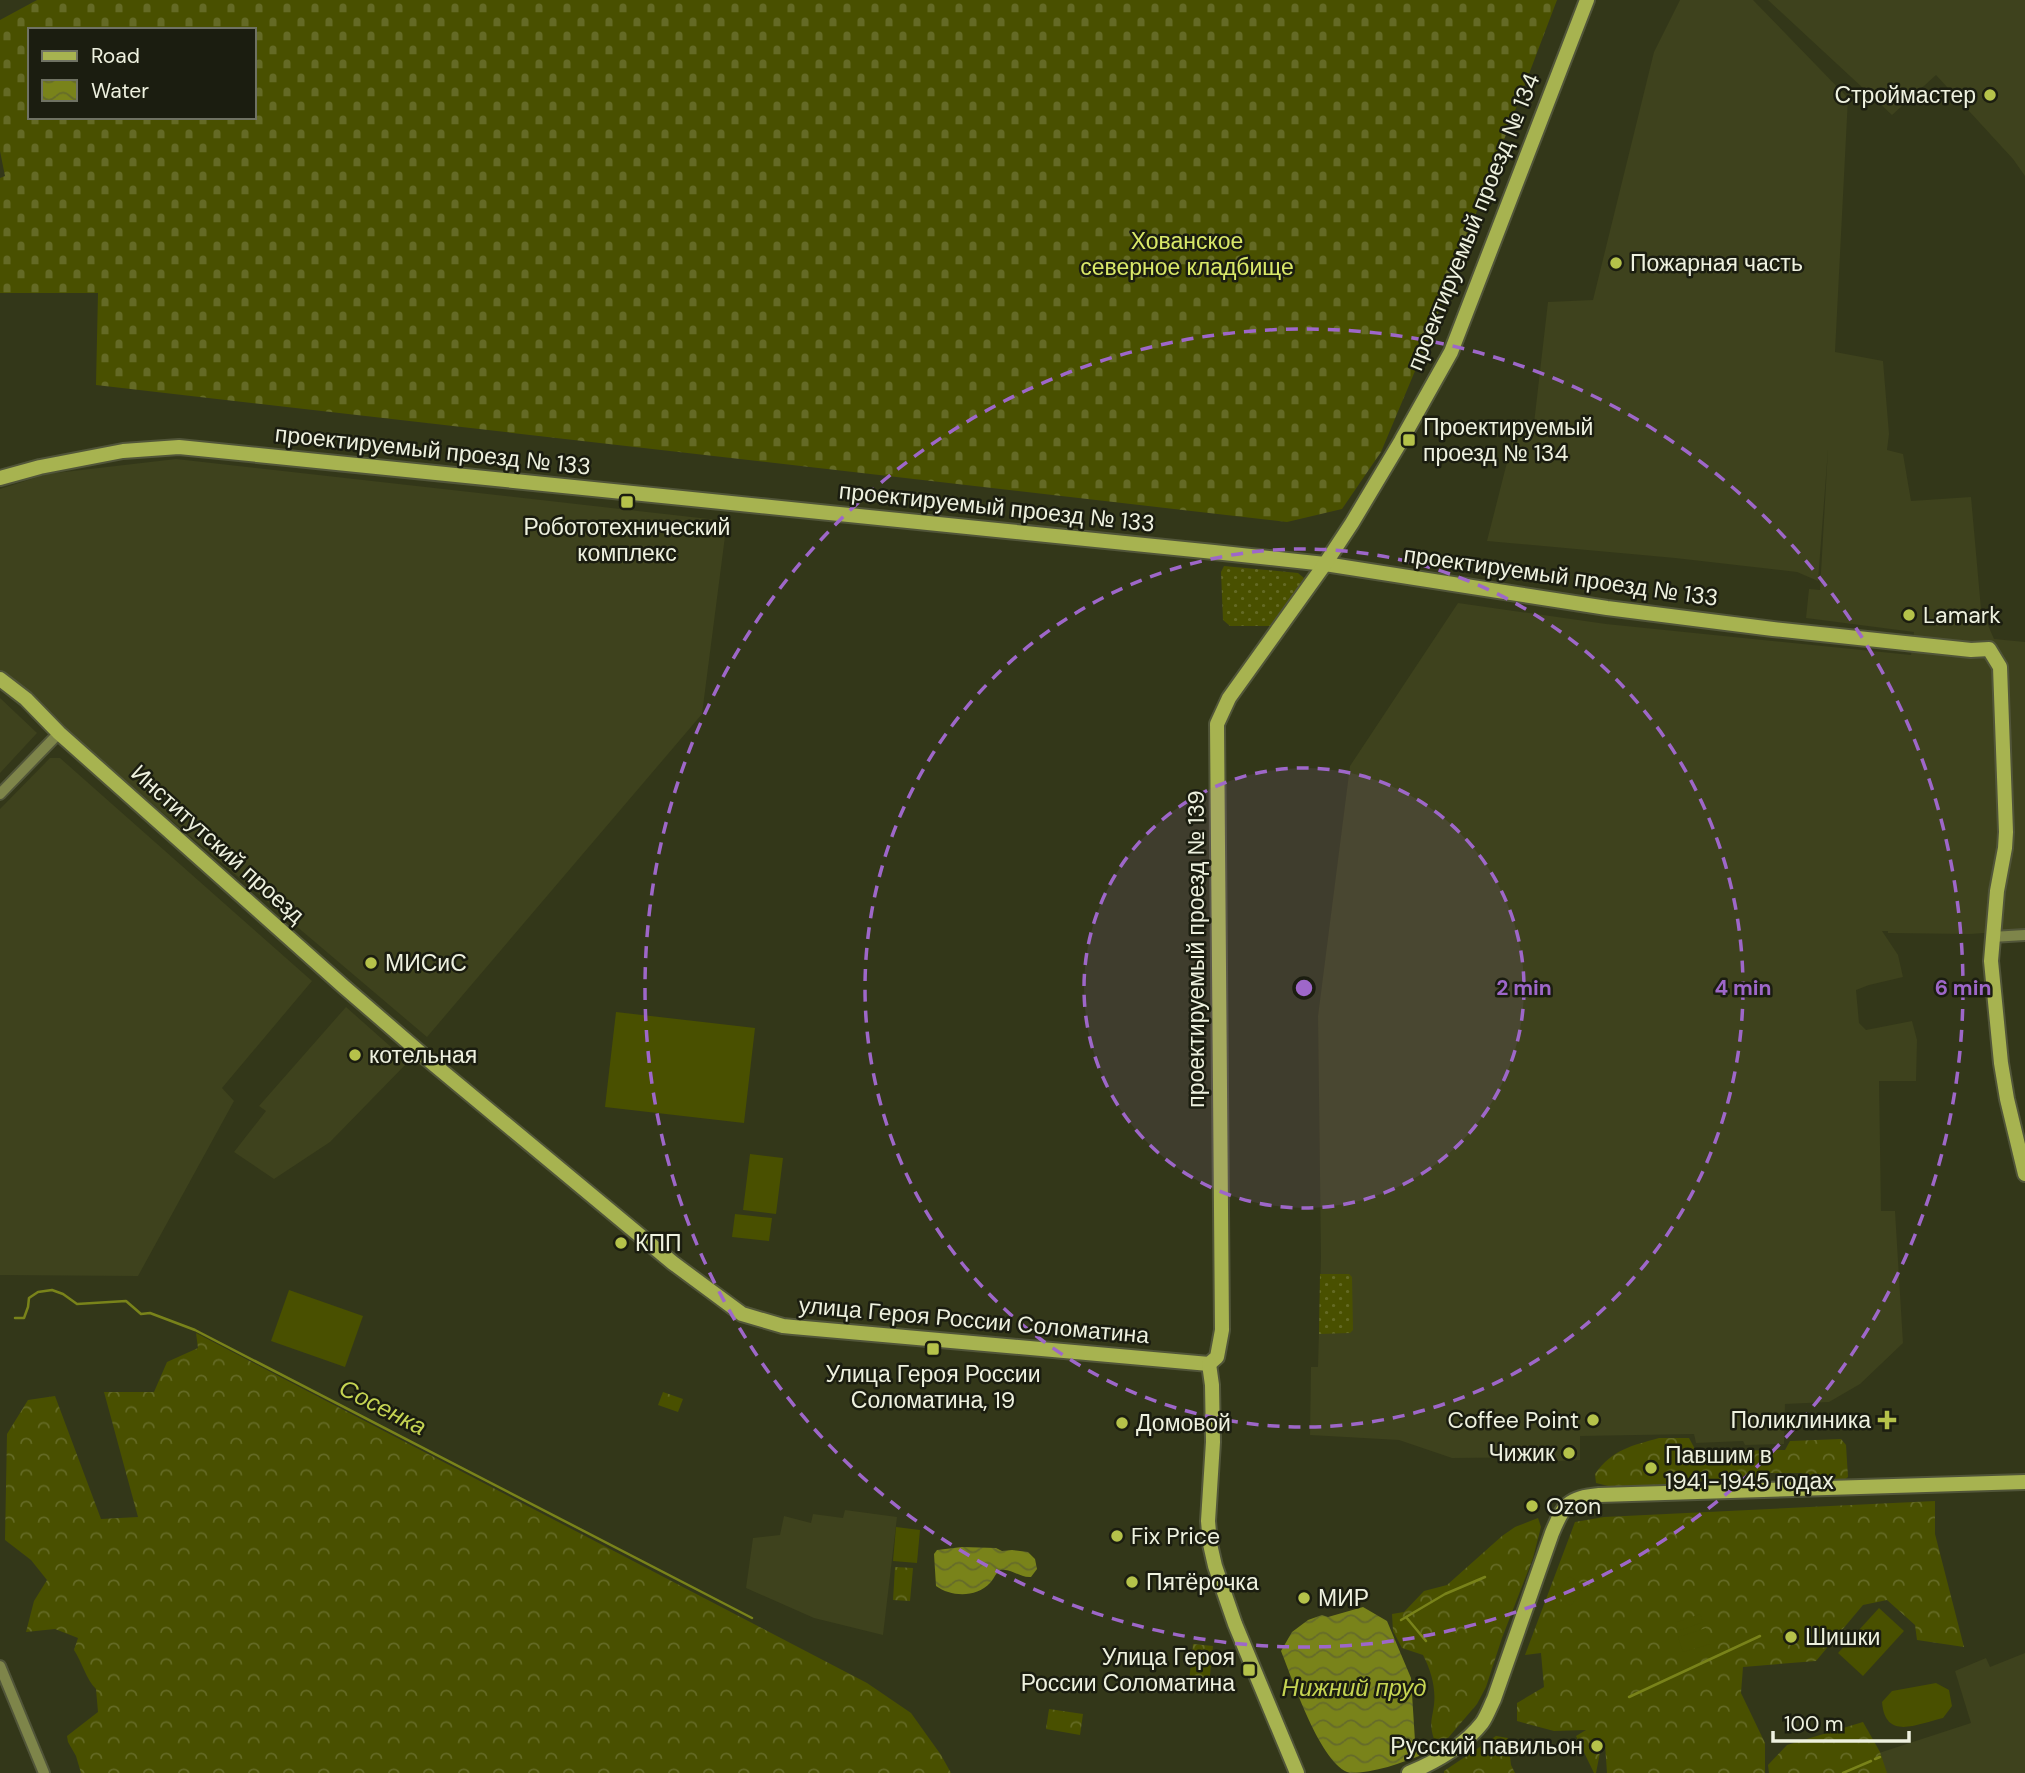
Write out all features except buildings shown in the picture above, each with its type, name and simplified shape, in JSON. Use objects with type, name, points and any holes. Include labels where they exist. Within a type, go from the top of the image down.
[{"type":"street","name":"проектируемый проезд № 134","points":[[1325,564],[1401,441],[1451,352],[1587,0]]},
{"type":"street","name":"проектируемый проезд № 133","points":[[0,478],[40,467],[123,451],[179,447],[1325,564],[1607,608],[1918,645],[1989,649],[2000,667],[2006,832],[1992,937]]},
{"type":"street","name":"проектируемый проезд № 139","points":[[1209,1364],[1217,1357],[1222,1330],[1217,724],[1229,698],[1325,564]]},
{"type":"street","name":"Институтский проезд","points":[[0,678],[407,1042]]},
{"type":"street","points":[[0,794],[59,733]]},
{"type":"street","points":[[2025,935],[1992,937],[1991,961],[2001,1063],[2025,1174]]},
{"type":"street","name":"улица Героя России Соломатина","points":[[407,1042],[666,1257],[742,1314],[783,1326],[1209,1364]]},
{"type":"street","points":[[1209,1364],[1213,1442],[1208,1521],[1210,1544],[1235,1624],[1297,1773]]},
{"type":"street","points":[[1409,1773],[1457,1746],[1470,1736],[1485,1718],[1555,1524],[1574,1499],[1600,1495],[2025,1482]]},
{"type":"street","points":[[0,1665],[44,1773]]},
{"type":"shaded area","points":[[1680,0],[1753,0],[1848,98],[1835,352],[1883,361],[1889,434],[1887,450],[1903,454],[1911,501],[1971,497],[1981,609],[1994,639],[2025,642],[2025,930],[1970,934],[1882,931],[1898,955],[1903,977],[1856,990],[1859,1023],[1866,1030],[1912,1021],[1917,1040],[1916,1081],[1879,1081],[1881,1211],[1895,1211],[1903,1343],[1860,1384],[1829,1402],[1785,1404],[1784,1444],[1745,1445],[1743,1441],[1696,1443],[1694,1434],[1580,1436],[1580,1460],[1538,1462],[1537,1457],[1452,1458],[1399,1440],[1310,1435],[1311,1367],[1318,1367],[1321,1257],[1318,1016],[1350,766],[1458,603],[1606,624],[1911,655],[1914,632],[1806,618],[1809,589],[1820,590],[1828,449],[1818,581],[1797,572],[1487,541],[1515,431],[1533,432],[1548,302],[1593,300],[1654,52]]},
{"type":"shaded area","name":"Строймастер","points":[[1768,0],[2025,0],[2025,176],[2013,159],[1936,75],[1892,115]]},
{"type":"shaded area","points":[[176,459],[727,521],[702,714],[427,1037],[0,675],[0,489],[47,474]]},
{"type":"shaded area","points":[[0,698],[37,733],[0,773]]},
{"type":"shaded area","points":[[50,758],[60,758],[312,981],[222,1088],[234,1101],[138,1276],[0,1275],[0,809]]},
{"type":"shaded area","points":[[346,1007],[408,1062],[330,1142],[274,1179],[234,1152],[266,1111],[259,1106]]},
{"type":"shaded area","points":[[845,1510],[897,1517],[883,1635],[814,1618],[746,1588],[753,1538],[780,1535],[784,1516],[811,1523],[813,1514],[843,1518]]},
{"type":"shaded area","points":[[2025,1653],[2025,1773],[1885,1773],[1879,1753],[1971,1723],[1955,1671],[1986,1658],[1990,1667]]},
{"type":"green space","name":"Хованское северное кладбище","points":[[37,0],[1557,0],[1428,340],[1381,452],[1342,509],[1287,522],[96,385],[98,293],[0,293],[0,178],[5,176],[0,151],[0,20]]},
{"type":"green space","points":[[1224,566],[1298,573],[1304,578],[1272,626],[1230,626],[1223,620],[1221,572]]},
{"type":"green space","points":[[616,1012],[755,1028],[744,1123],[605,1107]]},
{"type":"green space","points":[[750,1154],[783,1158],[776,1214],[743,1210]]},
{"type":"green space","points":[[735,1214],[772,1218],[769,1241],[732,1237]]},
{"type":"green space","points":[[1320,1274],[1349,1274],[1352,1277],[1353,1330],[1350,1333],[1319,1334]]},
{"type":"green space","points":[[289,1290],[363,1316],[345,1367],[271,1341]]},
{"type":"green space","points":[[196,1333],[867,1683],[911,1713],[951,1773],[81,1773],[67,1736],[98,1712],[96,1689],[74,1650],[78,1638],[55,1629],[26,1632],[34,1601],[47,1580],[31,1560],[5,1540],[7,1434],[28,1400],[55,1396],[101,1519],[138,1517],[104,1392],[154,1392],[167,1362],[198,1348]]},
{"type":"green space","points":[[663,1392],[683,1399],[678,1412],[658,1405]]},
{"type":"green space","points":[[1659,1438],[1689,1438],[1696,1451],[1785,1450],[1790,1441],[1841,1439],[1846,1445],[1848,1477],[1839,1484],[1822,1482],[1801,1473],[1770,1473],[1728,1487],[1711,1489],[1699,1479],[1683,1478],[1669,1485],[1612,1487],[1596,1483],[1595,1474],[1616,1454],[1631,1446]]},
{"type":"green space","points":[[1935,1501],[1935,1534],[1964,1647],[1917,1640],[1915,1625],[1887,1600],[1863,1605],[1816,1661],[1743,1667],[1741,1693],[1765,1743],[1765,1773],[1607,1773],[1605,1744],[1602,1742],[1594,1773],[1576,1736],[1586,1730],[1554,1731],[1517,1721],[1517,1703],[1544,1687],[1541,1653],[1525,1655],[1575,1522],[1604,1517]]},
{"type":"green space","points":[[1538,1518],[1541,1527],[1533,1558],[1486,1687],[1477,1704],[1448,1738],[1434,1739],[1431,1726],[1434,1692],[1431,1673],[1423,1655],[1402,1648],[1393,1631],[1392,1614],[1404,1612],[1424,1591],[1447,1585],[1502,1536],[1515,1527]]},
{"type":"green space","points":[[896,1527],[920,1530],[917,1563],[893,1561]]},
{"type":"green space","points":[[895,1567],[913,1568],[910,1601],[893,1600]]},
{"type":"green space","points":[[1569,1576],[1584,1586],[1571,1606],[1556,1596]]},
{"type":"green space","points":[[1879,1608],[1904,1631],[1863,1676],[1838,1653]]},
{"type":"green space","points":[[1700,1614],[1703,1622],[1678,1631],[1675,1623]]},
{"type":"green space","points":[[1706,1628],[1710,1644],[1683,1652],[1678,1637]]},
{"type":"green space","points":[[1193,1644],[1213,1646],[1209,1685],[1189,1682]]},
{"type":"green space","points":[[1936,1683],[1949,1690],[1952,1706],[1943,1718],[1904,1727],[1889,1722],[1882,1702],[1892,1691]]},
{"type":"green space","points":[[1049,1709],[1083,1714],[1080,1735],[1046,1729]]},
{"type":"green space","points":[[1863,1722],[1880,1752],[1887,1773],[1769,1773],[1768,1765],[1787,1745]]},
{"type":"green space","points":[[1496,1736],[1508,1738],[1511,1765],[1515,1773],[1444,1773],[1444,1771]]},
{"type":"water","points":[[962,1547],[1028,1552],[1035,1559],[1037,1569],[1031,1577],[1000,1570],[984,1588],[971,1593],[956,1594],[942,1590],[936,1586],[934,1554],[937,1550]]},
{"type":"water","name":"Нижний пруд","points":[[1363,1607],[1387,1621],[1411,1678],[1415,1741],[1424,1754],[1378,1769],[1350,1773],[1339,1767],[1318,1738],[1281,1651],[1292,1632],[1308,1620]]},
{"type":"waterway","name":"Сосенка","points":[[15,1318],[24,1318],[29,1298],[38,1292],[52,1290],[77,1304],[126,1301],[141,1314],[150,1313],[195,1330],[752,1618]]},
{"type":"waterway","points":[[1401,1620],[1445,1594],[1485,1577]]},
{"type":"waterway","points":[[1406,1617],[1426,1641]]},
{"type":"waterway","points":[[1629,1697],[1760,1636]]},
{"type":"waterway","points":[[1875,1759],[1880,1757]]},
{"type":"waterway","points":[[1843,1773],[1871,1761]]},
{"type":"place","name":"Строймастер","points":[[1990,95]]},
{"type":"place","name":"Пожарная часть","points":[[1616,263]]},
{"type":"place","name":"Проектируемый проезд № 134","points":[[1409,440]]},
{"type":"place","name":"Робототехнический комплекс","points":[[627,502]]},
{"type":"place","name":"Lamark","points":[[1909,615]]},
{"type":"place","name":"МИСиС","points":[[371,963]]},
{"type":"place","name":"котельная","points":[[355,1055]]},
{"type":"place","name":"КПП","points":[[621,1243]]},
{"type":"place","name":"Улица Героя России Соломатина, 19","points":[[933,1349]]},
{"type":"place","name":"Coffee Point","points":[[1593,1420]]},
{"type":"place","name":"Поликлиника","points":[[1887,1420]]},
{"type":"place","name":"Домовой","points":[[1122,1423]]},
{"type":"place","name":"Чижик","points":[[1569,1453]]},
{"type":"place","name":"Павшим в 1941-1945 годах","points":[[1651,1468]]},
{"type":"place","name":"Ozon","points":[[1532,1506]]},
{"type":"place","name":"Fix Price","points":[[1117,1536]]},
{"type":"place","name":"Пятёрочка","points":[[1132,1582]]},
{"type":"place","name":"МИР","points":[[1304,1598]]},
{"type":"place","name":"Шишки","points":[[1791,1637]]},
{"type":"place","name":"Улица Героя России Соломатина","points":[[1249,1670]]},
{"type":"place","name":"Русский павильон","points":[[1597,1746]]}]
